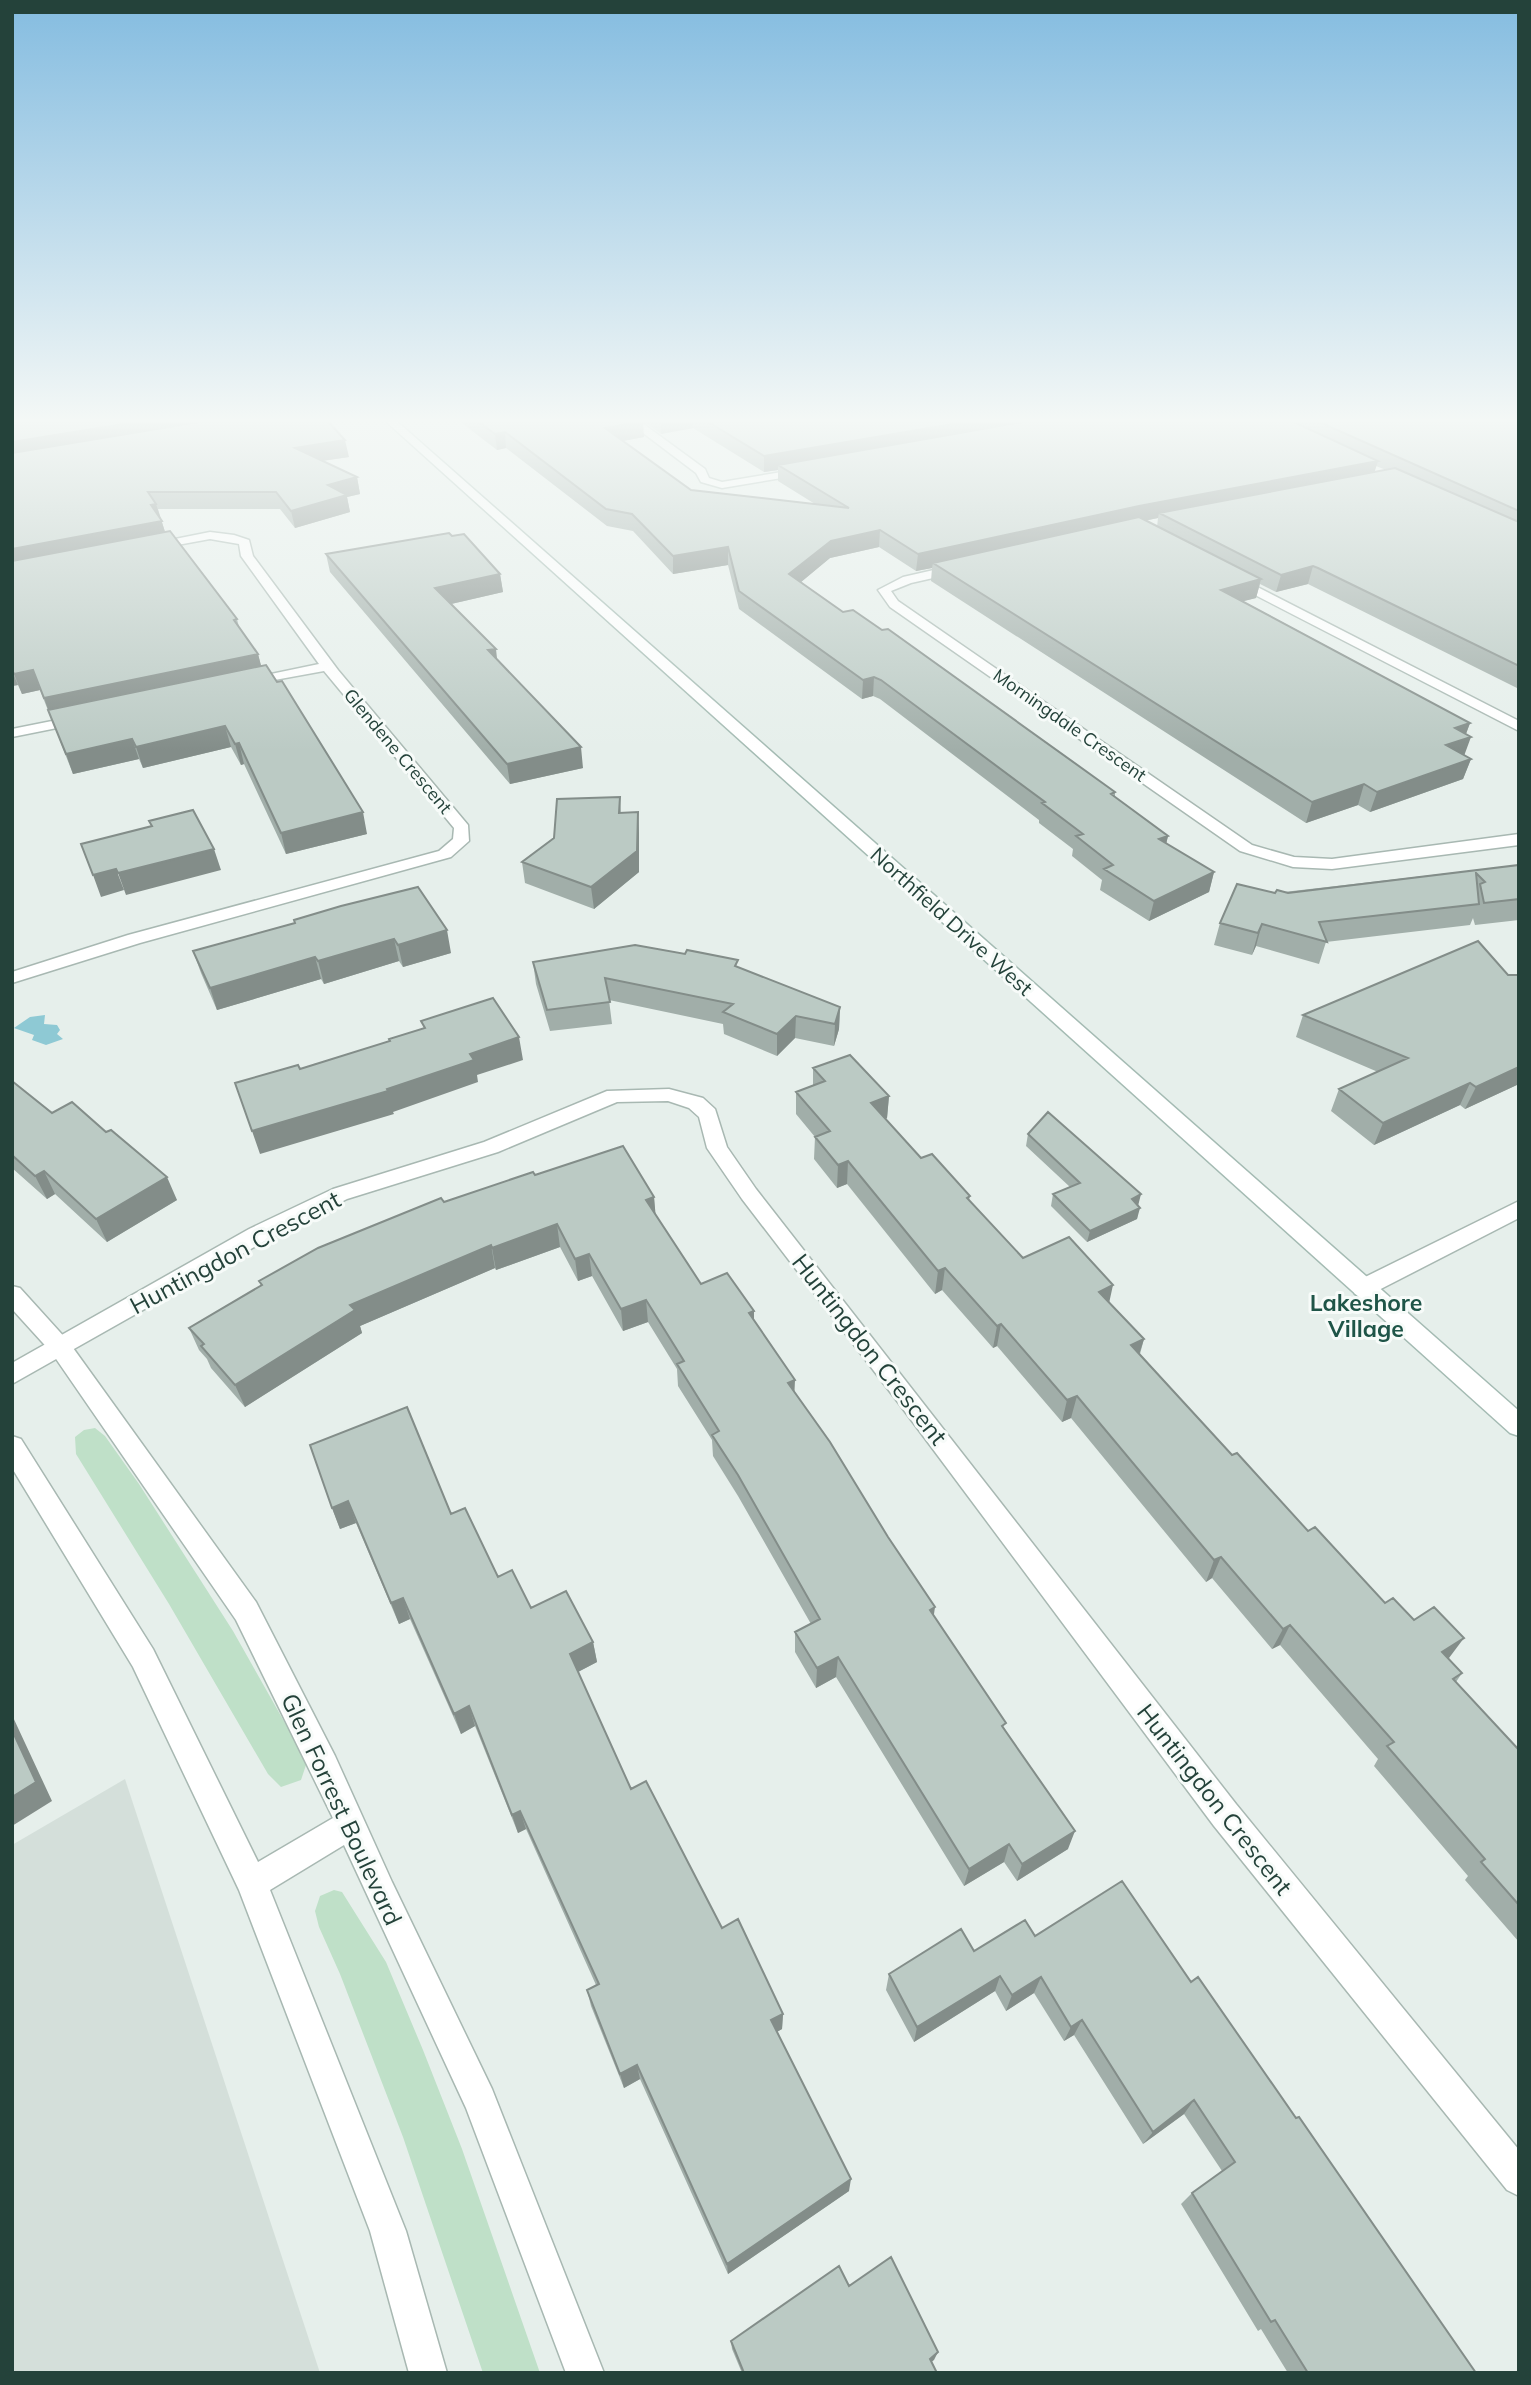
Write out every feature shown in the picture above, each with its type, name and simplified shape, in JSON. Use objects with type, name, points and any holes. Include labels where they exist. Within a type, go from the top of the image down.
[{"type":"street","name":"Northfield Drive West","points":[[511,528],[1519,1426]]},
{"type":"street","name":"Glendene Crescent","points":[[12,978],[134,939],[445,854],[461,841],[462,828],[327,666],[247,556],[245,542],[231,536],[216,535],[134,551]]},
{"type":"street","name":"Morningdale Crescent","points":[[974,565],[906,580],[884,590],[894,604],[1246,848],[1293,862],[1332,864],[1513,842],[1519,839]]},
{"type":"street","points":[[1215,569],[1519,727]]},
{"type":"street","points":[[228,687],[327,666]]},
{"type":"street","points":[[12,733],[101,714]]},
{"type":"street","name":"Huntingdon Crescent","points":[[12,1375],[257,1235],[340,1194],[491,1147],[614,1096],[669,1095],[696,1103],[708,1114],[717,1148],[749,1194],[905,1394],[1225,1815],[1519,2178]]},
{"type":"street","points":[[1363,1288],[1519,1209]]},
{"type":"street","name":"Glen Forrest Boulevard","points":[[12,1294],[60,1347],[246,1611],[321,1759],[480,2101],[584,2373]]},
{"type":"street","points":[[12,1446],[143,1658],[252,1883],[388,2231],[428,2373]]},
{"type":"street","points":[[252,1883],[351,1824]]},
{"type":"shaded area","points":[[125,1779],[320,2373],[12,2373],[12,1845]]},
{"type":"green space","points":[[95,1428],[105,1436],[139,1484],[233,1631],[307,1762],[301,1780],[281,1787],[268,1774],[169,1604],[76,1454],[75,1437],[84,1430]]},
{"type":"green space","points":[[334,1890],[342,1892],[386,1962],[462,2149],[540,2373],[483,2373],[403,2137],[319,1927],[315,1911],[320,1896]]},
{"type":"water","points":[[45,1015],[44,1024],[57,1025],[60,1030],[57,1034],[63,1039],[46,1045],[32,1040],[34,1035],[14,1028],[30,1017]]},
{"type":"building","points":[[12,528],[123,528],[12,549]]},
{"type":"building","points":[[646,528],[1036,528],[918,554],[880,530],[831,541],[789,574],[843,612],[853,610],[882,630],[888,629],[1115,792],[1111,794],[1168,836],[1159,839],[1214,872],[1154,901],[1104,869],[1113,865],[1076,836],[1083,834],[1042,803],[1045,802],[881,680],[874,677],[863,680],[739,591],[728,547],[673,556]]},
{"type":"building","points":[[1088,528],[1161,528],[1261,579],[1221,590],[1470,723],[1455,728],[1471,737],[1446,745],[1471,759],[1377,792],[1364,784],[1312,802],[933,563]]},
{"type":"building","points":[[1189,528],[1519,528],[1519,666],[1313,566],[1281,575]]},
{"type":"building","points":[[170,531],[237,619],[234,620],[258,654],[44,698],[33,670],[14,674],[12,561]]},
{"type":"building","points":[[449,533],[452,536],[464,534],[500,574],[435,588],[496,649],[488,650],[581,747],[507,764],[326,554]]},
{"type":"building","points":[[266,665],[277,682],[282,681],[363,812],[281,833],[239,743],[235,744],[225,726],[136,747],[132,739],[66,754],[48,710]]},
{"type":"building","points":[[620,797],[619,813],[638,812],[637,851],[591,887],[522,862],[554,838],[557,799]]},
{"type":"building","points":[[193,810],[214,849],[118,873],[116,869],[93,875],[81,844],[152,826],[149,821]]},
{"type":"building","points":[[1519,865],[1519,899],[1484,903],[1480,884],[1485,882],[1476,873],[1479,904],[1319,922],[1327,942],[1262,924],[1258,933],[1220,923],[1237,884],[1275,893],[1277,890],[1288,893]]},
{"type":"building","points":[[418,887],[447,930],[398,945],[394,939],[318,961],[315,957],[210,988],[193,951],[295,923],[294,920],[341,906]]},
{"type":"building","points":[[1478,941],[1508,975],[1519,975],[1519,1067],[1476,1087],[1470,1083],[1383,1123],[1339,1089],[1408,1058],[1303,1015]]},
{"type":"building","points":[[635,945],[685,954],[687,950],[738,960],[735,966],[840,1007],[835,1024],[796,1016],[777,1034],[723,1012],[733,1004],[605,978],[610,1002],[547,1010],[533,962]]},
{"type":"building","points":[[493,998],[519,1037],[470,1054],[474,1060],[387,1089],[388,1091],[252,1131],[235,1083],[298,1065],[300,1069],[390,1041],[389,1039],[425,1028],[421,1021]]},
{"type":"building","points":[[850,1055],[889,1096],[871,1103],[921,1158],[932,1154],[970,1196],[967,1198],[1023,1258],[1069,1237],[1113,1285],[1099,1292],[1144,1339],[1131,1345],[1232,1455],[1237,1453],[1308,1531],[1315,1527],[1385,1603],[1393,1598],[1414,1620],[1434,1607],[1464,1638],[1442,1652],[1462,1673],[1453,1679],[1519,1750],[1519,1905],[1481,1862],[1485,1859],[1387,1746],[1394,1742],[1290,1625],[1283,1629],[1221,1557],[1214,1560],[1077,1396],[1067,1400],[1001,1324],[997,1326],[945,1268],[938,1271],[848,1161],[838,1165],[815,1137],[830,1131],[796,1092],[825,1081],[813,1068]]},
{"type":"building","points":[[12,1081],[52,1113],[72,1102],[106,1132],[111,1130],[167,1177],[96,1219],[44,1171],[35,1176],[12,1155]]},
{"type":"building","points":[[1048,1112],[1141,1194],[1132,1199],[1140,1208],[1090,1231],[1053,1194],[1080,1183],[1028,1134]]},
{"type":"building","points":[[623,1146],[654,1197],[646,1200],[701,1284],[727,1273],[754,1311],[749,1313],[795,1380],[788,1383],[830,1442],[935,1607],[930,1610],[1006,1723],[1002,1726],[1075,1831],[1022,1864],[1009,1844],[969,1869],[838,1657],[817,1668],[795,1632],[820,1619],[738,1475],[712,1435],[719,1431],[677,1364],[684,1361],[646,1300],[621,1309],[589,1254],[575,1259],[557,1224],[492,1248],[491,1245],[350,1305],[355,1310],[235,1385],[189,1328],[262,1285],[259,1281],[318,1248],[441,1198],[444,1202]]},
{"type":"building","points":[[407,1407],[451,1514],[465,1508],[498,1577],[512,1570],[531,1608],[566,1591],[593,1642],[570,1654],[631,1789],[646,1781],[722,1928],[738,1919],[783,2014],[771,2020],[851,2179],[727,2264],[637,2065],[620,2074],[587,1990],[599,1984],[520,1811],[512,1815],[469,1706],[454,1714],[403,1598],[391,1603],[348,1501],[332,1508],[310,1445]]},
{"type":"building","points":[[12,1730],[36,1782],[12,1797]]},
{"type":"building","points":[[1122,1881],[1191,1982],[1198,1977],[1296,2118],[1299,2117],[1476,2373],[1308,2373],[1275,2320],[1271,2322],[1192,2193],[1235,2162],[1194,2100],[1153,2132],[1082,2020],[1071,2027],[1041,1977],[1012,1995],[1000,1976],[917,2027],[889,1974],[961,1929],[974,1951],[1025,1920],[1035,1936]]},
{"type":"building","points":[[891,2257],[938,2352],[930,2359],[937,2373],[744,2373],[731,2341],[839,2266],[849,2286]]},
{"type":"district","name":"Lakeshore Village","points":[[1366,1315]]}]
